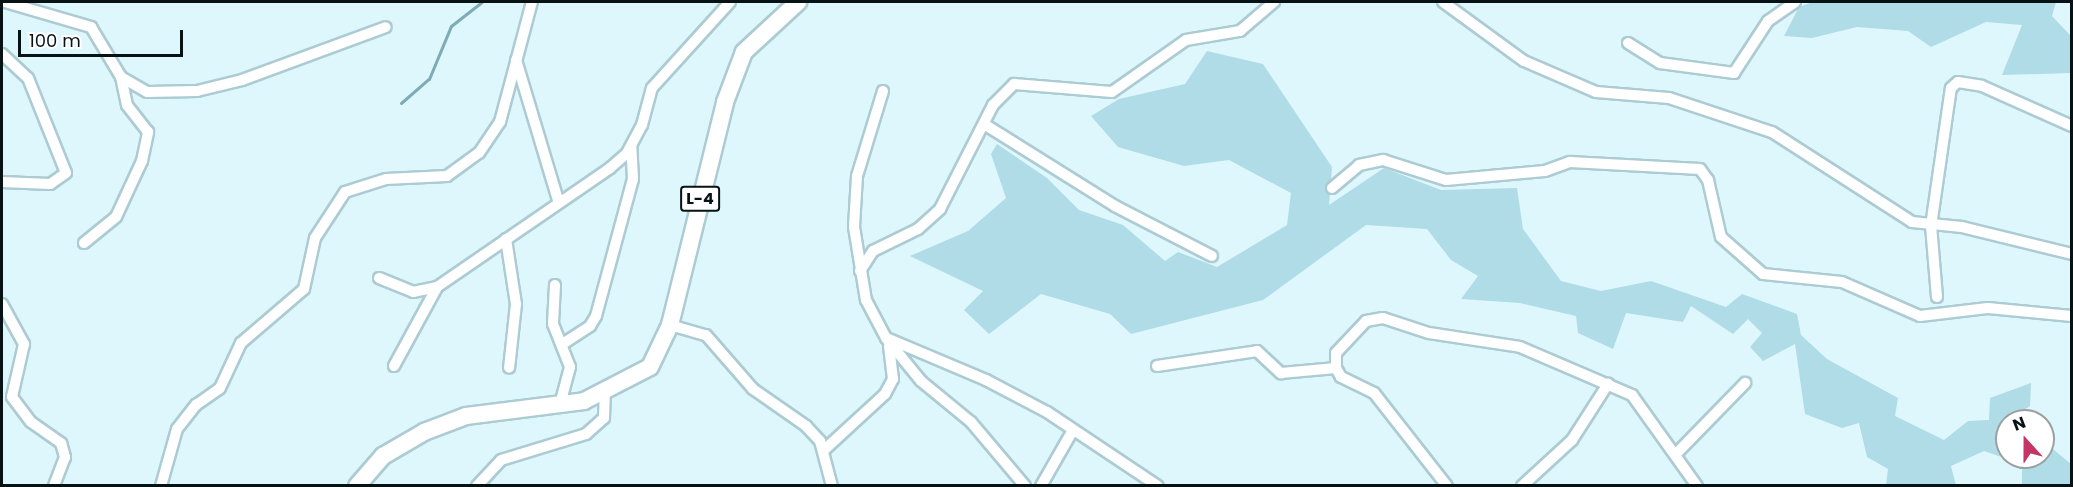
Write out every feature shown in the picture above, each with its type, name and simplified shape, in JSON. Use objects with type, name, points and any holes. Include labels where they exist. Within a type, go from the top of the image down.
[{"type":"main road","name":"L-4","points":[[357,486],[383,456],[424,432],[466,416],[560,404],[606,393],[650,367],[670,325],[725,102],[744,52],[798,2]]},
{"type":"street","points":[[5,2],[91,27],[121,77],[127,105],[148,132],[116,217],[84,243]]},
{"type":"street","points":[[161,486],[177,429],[196,405],[220,388],[241,343],[304,289],[315,238],[345,192],[386,179],[447,176],[463,169],[500,122],[515,57],[532,2]]},
{"type":"street","points":[[379,278],[412,292],[437,287],[610,168],[631,145],[652,88],[730,2]]},
{"type":"street","points":[[860,271],[873,251],[918,229],[940,209],[1002,92],[1014,84],[1112,92],[1186,40],[1240,31],[1274,2]]},
{"type":"street","points":[[1443,2],[1490,40],[1547,73],[1596,92],[1669,98],[1723,112],[1815,155],[1912,222],[1931,226],[1962,226],[2072,254]]},
{"type":"street","points":[[1628,43],[1660,63],[1734,73],[1768,21],[1795,2]]},
{"type":"street","points":[[121,77],[147,92],[197,91],[343,47],[387,27]]},
{"type":"street","points":[[2,54],[28,78],[66,173],[50,184],[2,182]]},
{"type":"street","points":[[515,57],[559,203]]},
{"type":"street","points":[[1936,297],[1931,226],[1951,88],[1958,82],[2019,100],[2072,126]]},
{"type":"street","points":[[824,451],[885,394],[893,359],[886,338],[866,300],[854,227],[857,176],[883,91]]},
{"type":"street","points":[[984,124],[1115,206],[1212,256]]},
{"type":"street","points":[[564,344],[590,327],[596,316],[633,179],[631,145]]},
{"type":"street","points":[[1332,188],[1359,165],[1383,160],[1446,180],[1545,171],[1570,162],[1700,169],[1708,180],[1721,237],[1763,274],[1842,282],[1920,316],[1988,308],[2072,316]]},
{"type":"street","points":[[506,240],[516,304],[509,368]]},
{"type":"street","points":[[555,285],[553,324],[564,344],[570,367],[560,404]]},
{"type":"street","points":[[394,366],[437,287]]},
{"type":"street","points":[[2,304],[24,344],[12,397],[31,422],[61,443],[65,457],[54,486]]},
{"type":"street","points":[[1447,486],[1374,393],[1341,377],[1336,368],[1336,353],[1357,328],[1383,318],[1429,333],[1520,347],[1632,395],[1677,453],[1697,486]]},
{"type":"street","points":[[670,325],[694,329],[723,348],[753,389],[806,426],[824,451],[832,486]]},
{"type":"street","points":[[886,338],[986,380],[1073,430],[1158,486]]},
{"type":"street","points":[[886,338],[921,381],[971,422],[1025,486]]},
{"type":"street","points":[[1157,366],[1257,351],[1281,372],[1336,368]]},
{"type":"street","points":[[1677,453],[1745,383]]},
{"type":"street","points":[[1522,486],[1572,440],[1608,384]]},
{"type":"street","points":[[477,486],[501,460],[586,434],[603,418],[606,393]]},
{"type":"street","points":[[1041,486],[1073,430]]},
{"type":"shaded area","points":[[1813,2],[2056,2],[2052,16],[2071,36],[2071,73],[2002,75],[2022,25],[1986,22],[1931,47],[1908,31],[1857,27],[1812,38],[1784,36],[1799,7]]},
{"type":"shaded area","points":[[1207,51],[1263,64],[1332,167],[1329,205],[1384,168],[1441,190],[1517,188],[1523,229],[1561,281],[1601,291],[1651,281],[1726,307],[1742,294],[1797,314],[1801,335],[1827,359],[1898,398],[1895,416],[1944,440],[1968,421],[1989,420],[1990,398],[2031,383],[2030,406],[2025,409],[1995,409],[1995,455],[1984,451],[1951,466],[1956,485],[1886,485],[1888,469],[1867,457],[1859,423],[1842,428],[1805,414],[1795,344],[1763,361],[1750,347],[1762,333],[1748,319],[1733,334],[1691,306],[1683,322],[1626,313],[1613,349],[1578,333],[1576,316],[1520,303],[1461,299],[1478,276],[1451,260],[1427,229],[1366,225],[1263,300],[1131,334],[1110,314],[1041,294],[989,334],[964,310],[983,291],[910,256],[968,231],[1006,198],[991,154],[997,144],[1047,178],[1079,210],[1123,225],[1165,261],[1178,252],[1217,267],[1287,225],[1291,193],[1229,160],[1184,166],[1118,147],[1091,116],[1119,99],[1185,84]]},
{"type":"shaded area","points":[[2055,451],[2071,464],[2071,485],[2022,485],[2022,469],[2055,469]]},
{"type":"waterway","points":[[401,103],[429,79],[451,26],[482,2]]}]
